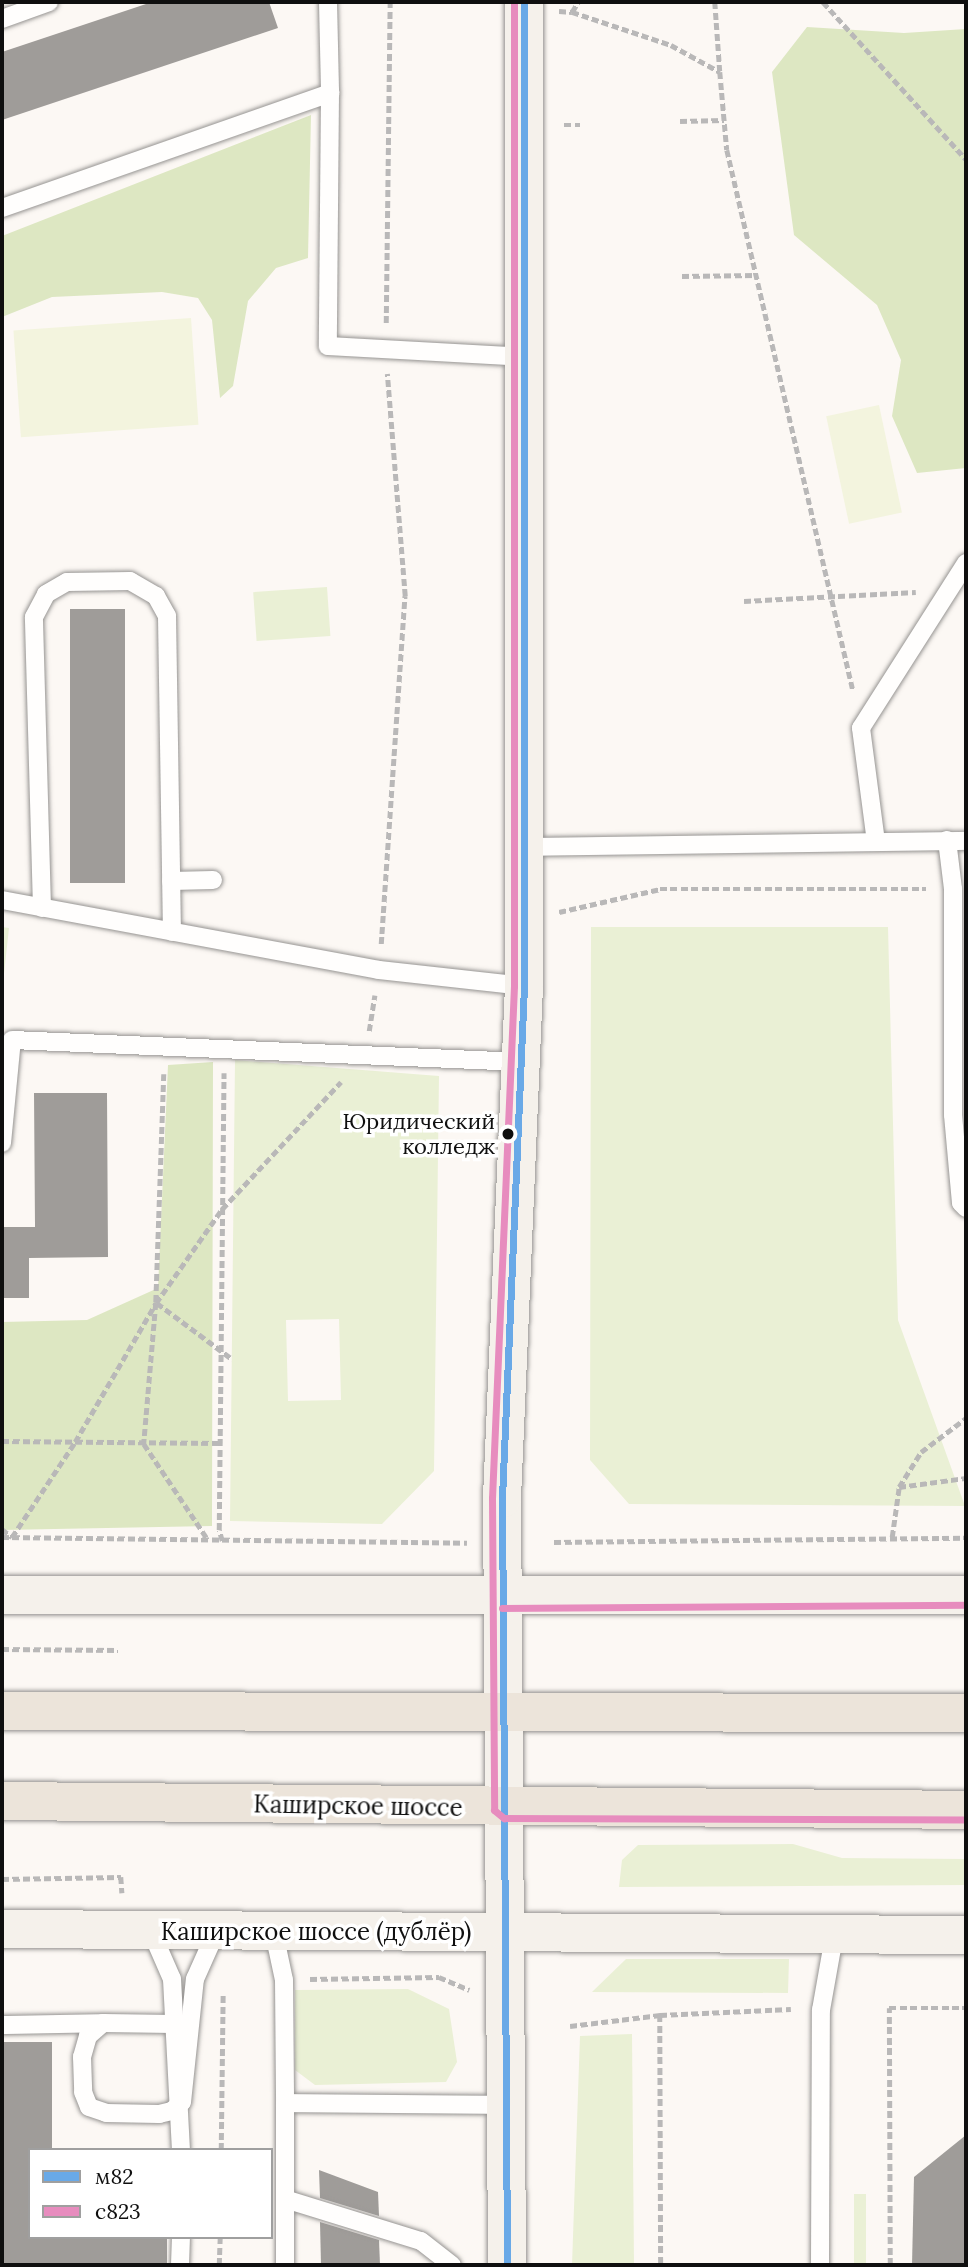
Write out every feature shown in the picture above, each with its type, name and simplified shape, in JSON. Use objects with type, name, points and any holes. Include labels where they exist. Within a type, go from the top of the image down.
[{"type":"main road","points":[[507,2265],[507,1932],[502,1598],[524,986],[527,357],[541,6]]},
{"type":"main road","points":[[2,1595],[502,1598],[966,1595]]},
{"type":"main road","points":[[2,1711],[966,1713]]},
{"type":"main road","name":"Каширское шоссе","points":[[2,1801],[504,1808],[966,1810]]},
{"type":"main road","name":"Каширское шоссе (дублёр)","points":[[2,1929],[834,1937],[966,1935]]},
{"type":"lane","points":[[2,19],[50,2]]},
{"type":"lane","points":[[328,2],[328,346],[527,357]]},
{"type":"lane","points":[[2,208],[330,93]]},
{"type":"lane","points":[[876,842],[861,728],[966,563]]},
{"type":"lane","points":[[42,908],[34,617],[46,594],[67,582],[130,581],[156,596],[167,616],[172,932]]},
{"type":"lane","points":[[947,840],[953,889],[953,1115],[961,1203],[966,1208]]},
{"type":"lane","points":[[524,847],[966,841]]},
{"type":"lane","points":[[171,881],[213,880]]},
{"type":"lane","points":[[2,900],[379,970],[524,986]]},
{"type":"lane","points":[[2,1143],[12,1040],[522,1062]]},
{"type":"lane","points":[[151,1931],[172,1979],[173,2024],[182,2102]]},
{"type":"lane","points":[[181,2148],[182,2102],[195,1979],[216,1932]]},
{"type":"lane","points":[[274,1933],[284,1980],[285,2265]]},
{"type":"lane","points":[[820,2265],[824,2040],[821,2010],[834,1937]]},
{"type":"lane","points":[[103,2023],[88,2036],[82,2057],[82,2092],[89,2107],[106,2113],[159,2113],[172,2111],[182,2102]]},
{"type":"lane","points":[[2,2025],[173,2024]]},
{"type":"lane","points":[[285,2103],[506,2105]]},
{"type":"lane","points":[[285,2199],[421,2241],[452,2265]]},
{"type":"lane","points":[[180,2265],[181,2239]]},
{"type":"path","points":[[12,1537],[75,1442],[156,1303],[222,1209],[365,1056],[379,970],[405,596],[385,349],[390,2]]},
{"type":"path","points":[[572,12],[578,2]]},
{"type":"path","points":[[715,2],[727,150],[834,596],[861,728]]},
{"type":"path","points":[[823,2],[966,159]]},
{"type":"path","points":[[541,6],[572,12],[671,45],[720,72]]},
{"type":"path","points":[[680,121],[724,120]]},
{"type":"path","points":[[564,125],[580,125]]},
{"type":"path","points":[[682,276],[757,275]]},
{"type":"path","points":[[744,601],[949,590]]},
{"type":"path","points":[[551,912],[660,889],[953,889]]},
{"type":"path","points":[[165,1048],[156,1303],[144,1444],[207,1538]]},
{"type":"path","points":[[222,1541],[219,1443],[224,1050]]},
{"type":"path","points":[[156,1303],[232,1359]]},
{"type":"path","points":[[892,1538],[899,1487],[920,1452],[966,1418]]},
{"type":"path","points":[[2,1441],[219,1443]]},
{"type":"path","points":[[899,1487],[966,1478]]},
{"type":"path","points":[[2,1529],[12,1537]]},
{"type":"path","points":[[2,1537],[478,1543]]},
{"type":"path","points":[[554,1542],[966,1538]]},
{"type":"path","points":[[2,1649],[118,1650]]},
{"type":"path","points":[[2,1879],[121,1877],[122,1894]]},
{"type":"path","points":[[284,1980],[439,1977],[468,1989],[471,1998]]},
{"type":"path","points":[[221,2148],[223,1991]]},
{"type":"path","points":[[890,2265],[889,2008],[966,2008]]},
{"type":"path","points":[[570,2026],[660,2015],[792,2009]]},
{"type":"path","points":[[660,2015],[661,2265]]},
{"type":"path","points":[[219,2265],[220,2239]]},
{"type":"green space","points":[[807,27],[904,33],[966,29],[966,468],[917,473],[892,416],[901,360],[877,305],[794,235],[772,72]]},
{"type":"green space","points":[[311,115],[308,258],[276,268],[248,301],[233,386],[220,398],[212,320],[198,298],[162,292],[52,297],[2,317],[2,236]]},
{"type":"green space","points":[[191,318],[198,425],[21,437],[13,330]]},
{"type":"green space","points":[[879,405],[902,513],[849,524],[826,416]]},
{"type":"green space","points":[[327,587],[330,636],[257,641],[253,592]]},
{"type":"green space","points":[[2,927],[9,928],[2,992]]},
{"type":"green space","points":[[591,927],[888,927],[898,1320],[965,1506],[629,1504],[590,1460]]},
{"type":"green space","points":[[235,1060],[439,1076],[434,1471],[382,1524],[230,1521]],"holes":[[[339,1319],[341,1400],[288,1401],[286,1320]]]},
{"type":"green space","points":[[213,1062],[212,1526],[2,1530],[2,1322],[87,1320],[158,1288],[168,1065]]},
{"type":"green space","points":[[793,1844],[842,1858],[966,1859],[966,1885],[619,1887],[622,1860],[638,1845]]},
{"type":"green space","points":[[626,1959],[789,1959],[788,1993],[592,1992]]},
{"type":"green space","points":[[408,1989],[449,2009],[457,2062],[446,2082],[315,2085],[295,2070],[295,1990]]},
{"type":"green space","points":[[632,2034],[634,2265],[572,2265],[580,2036]]},
{"type":"green space","points":[[854,2194],[866,2194],[866,2265],[854,2265]]},
{"type":"building","points":[[152,2],[269,2],[278,28],[2,120],[2,52]]},
{"type":"building","points":[[70,609],[125,609],[125,883],[70,883]]},
{"type":"building","points":[[34,1093],[107,1093],[108,1257],[29,1258],[29,1298],[2,1298],[2,1227],[35,1227]]},
{"type":"building","points":[[2,2042],[52,2042],[52,2148],[28,2148],[28,2239],[167,2239],[167,2265],[2,2265]]},
{"type":"building","points":[[966,2135],[966,2265],[912,2265],[914,2177]]},
{"type":"building","points":[[319,2170],[378,2192],[379,2216],[320,2198]]},
{"type":"building","points":[[320,2222],[379,2240],[380,2265],[321,2265]]},
{"type":"transit line","name":"с823","points":[[514,2],[514,986],[492,1498],[494,1810],[504,1818],[966,1820]]},
{"type":"transit line","name":"м82","points":[[507,2265],[502,1498],[524,986],[524,2]]},
{"type":"transit line","name":"с823","points":[[502,1608],[966,1605]]},
{"type":"place","name":"Юридический колледж","points":[[508,1134]]}]
